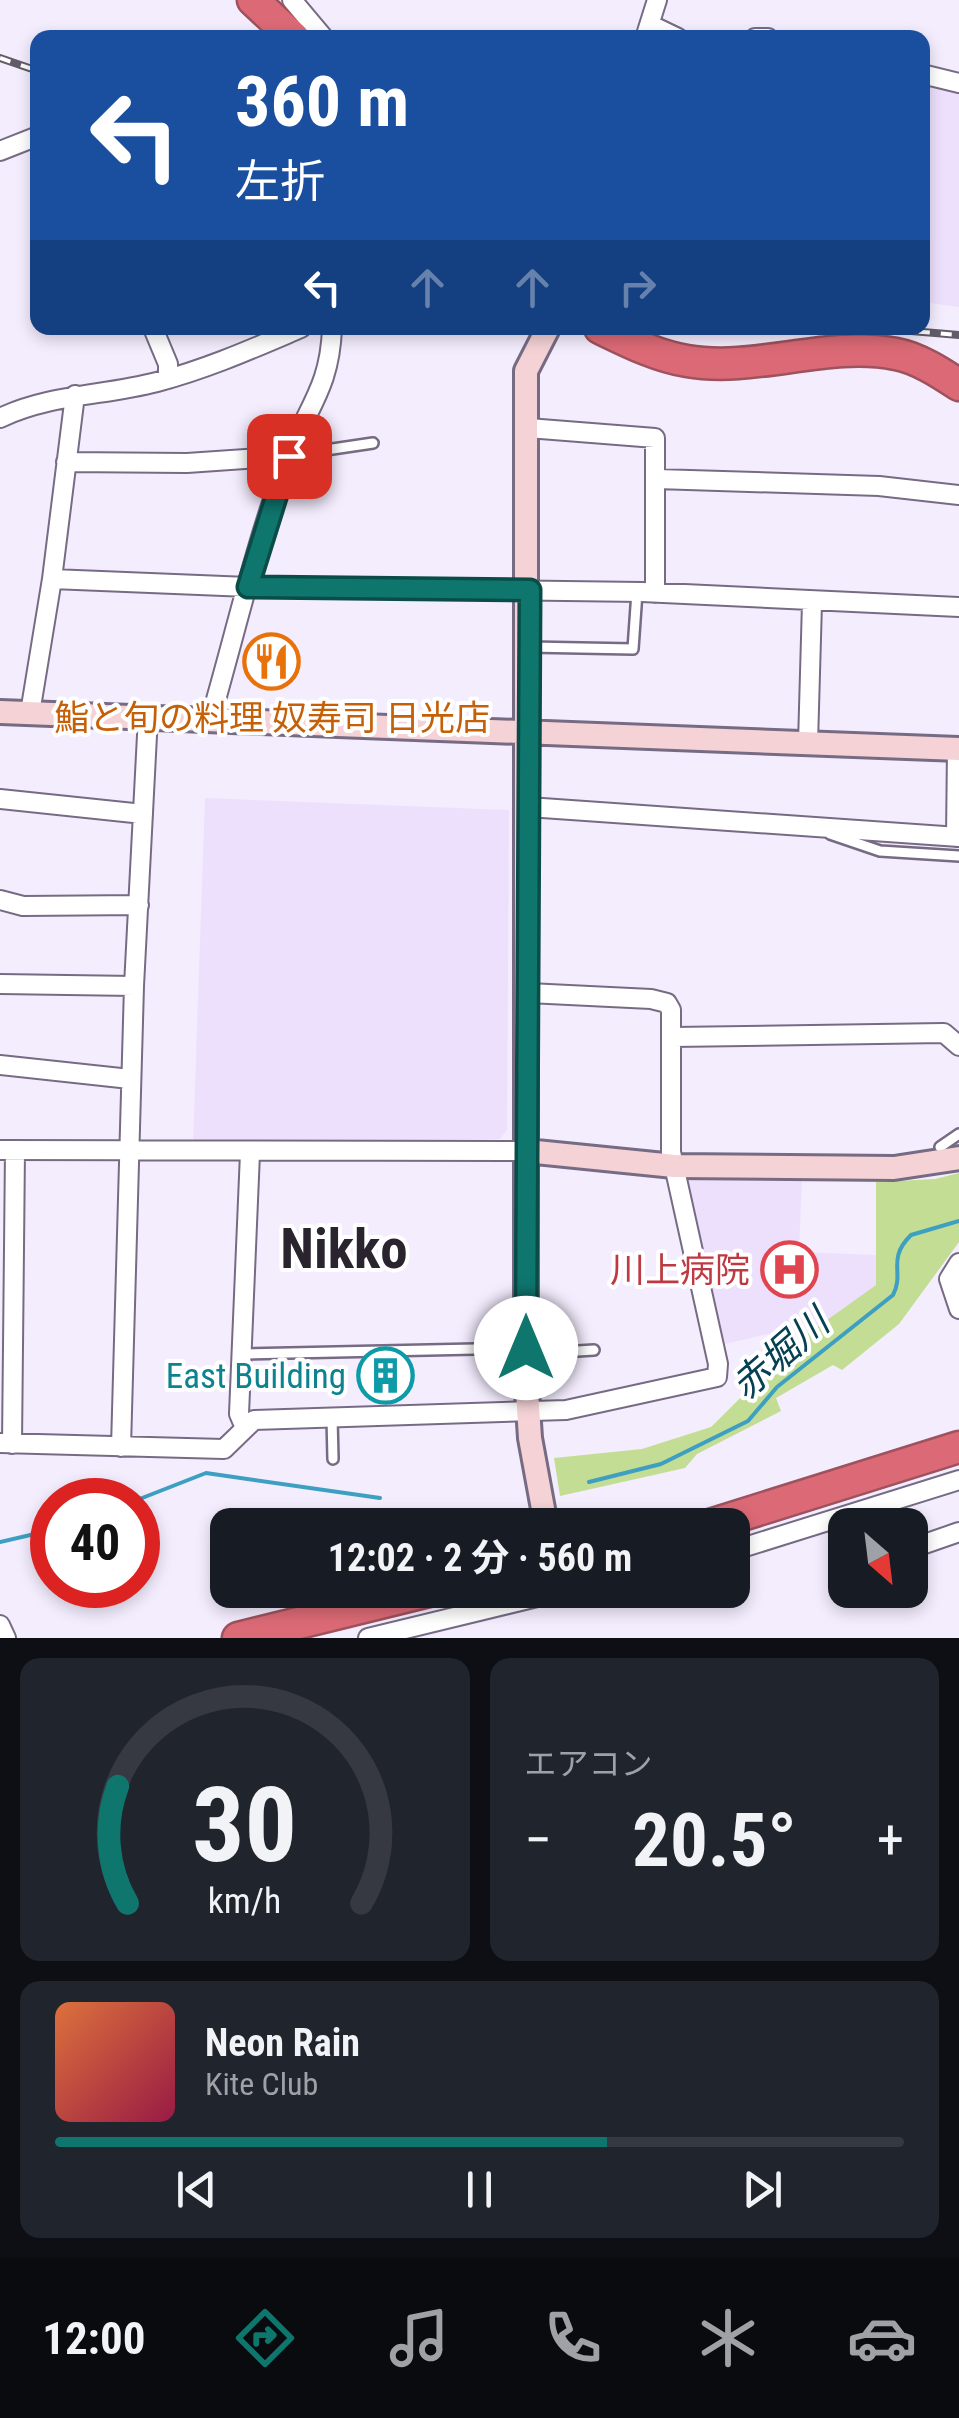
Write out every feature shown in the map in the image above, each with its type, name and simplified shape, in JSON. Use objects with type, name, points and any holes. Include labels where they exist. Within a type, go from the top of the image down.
[{"type":"highway","points":[[252,0],[285,30]]},
{"type":"highway","points":[[615,335],[652,352],[688,362],[731,364],[862,352],[898,354],[959,385]]},
{"type":"highway","points":[[750,1512],[959,1447]]},
{"type":"highway","points":[[238,1638],[360,1608]]},
{"type":"street","points":[[292,0],[317,30]]},
{"type":"street","points":[[648,30],[658,0]]},
{"type":"street","points":[[930,76],[959,82]]},
{"type":"street","points":[[0,152],[30,139]]},
{"type":"street","points":[[154,335],[168,379]]},
{"type":"street","points":[[0,418],[74,394],[168,379],[283,335]]},
{"type":"street","points":[[211,717],[289,456],[320,396],[331,358],[332,335]]},
{"type":"street","points":[[543,1508],[528,1412],[526,1351],[530,590],[526,371],[544,335]]},
{"type":"street","points":[[30,712],[52,579],[74,394]]},
{"type":"street","points":[[528,428],[655,438],[657,479],[646,593]]},
{"type":"street","points":[[66,462],[187,463],[289,456]]},
{"type":"street","points":[[657,479],[878,486],[959,495]]},
{"type":"street","points":[[52,579],[248,587],[646,593],[959,607]]},
{"type":"street","points":[[808,743],[812,603]]},
{"type":"street","points":[[0,712],[211,717],[958,749],[958,843],[634,811],[528,807]]},
{"type":"street","points":[[121,1447],[130,1079],[148,716]]},
{"type":"street","points":[[0,799],[143,814]]},
{"type":"street","points":[[0,900],[24,906],[139,905]]},
{"type":"street","points":[[0,984],[134,986]]},
{"type":"street","points":[[528,993],[651,998],[667,1003],[673,1037],[674,1166],[719,1373],[708,1381],[594,1406],[528,1412],[254,1420],[224,1449],[6,1443],[8,1150],[526,1151],[674,1166],[894,1168],[950,1152]]},
{"type":"street","points":[[673,1037],[944,1033],[959,1046]]},
{"type":"street","points":[[0,1065],[130,1079]]},
{"type":"street","points":[[245,1428],[239,1414],[250,1153]]},
{"type":"street","points":[[959,1263],[949,1279],[959,1309]]},
{"type":"street","points":[[750,1545],[959,1480]]},
{"type":"street","points":[[928,1543],[959,1532]]},
{"type":"street","points":[[368,1638],[492,1608]]},
{"type":"street","points":[[0,1624],[6,1638]]},
{"type":"lane","points":[[289,456],[373,442]]},
{"type":"lane","points":[[528,647],[633,649],[646,593]]},
{"type":"lane","points":[[950,1152],[959,1134]]},
{"type":"lane","points":[[241,1354],[594,1350]]},
{"type":"lane","points":[[332,1418],[333,1459]]},
{"type":"shaded area","points":[[930,84],[959,90],[959,307],[930,303]]},
{"type":"shaded area","points":[[205,798],[509,810],[507,1130],[500,1139],[193,1143]]},
{"type":"shaded area","name":"川上病院","points":[[802,1177],[799,1252],[876,1255],[876,1285],[799,1340],[783,1356],[775,1332],[721,1345],[685,1179]]},
{"type":"green space","points":[[959,1173],[959,1242],[899,1324],[842,1370],[833,1365],[776,1398],[781,1411],[697,1454],[685,1468],[560,1496],[554,1458],[642,1449],[711,1427],[799,1340],[876,1285],[876,1182],[935,1179]]},
{"type":"waterway","name":"赤堀川","points":[[589,1482],[661,1464],[748,1421],[777,1387],[893,1295],[899,1252],[911,1235],[959,1221]]},
{"type":"waterway","name":"赤堀川","points":[[160,1491],[206,1473],[380,1498]]},
{"type":"waterway","name":"赤堀川","points":[[0,1542],[30,1535]]},
{"type":"railway","points":[[0,58],[30,68]]},
{"type":"railway","points":[[930,333],[959,335]]},
{"type":"place","name":"鮨と旬の料理 奴寿司 日光店","points":[[272,662]]},
{"type":"place","name":"川上病院","points":[[789,1270]]},
{"type":"place","name":"East Building","points":[[385,1376]]},
{"type":"district","name":"Nikko","points":[[344,1249]]},
{"type":"route","points":[[289,456],[248,587],[530,590],[526,1348]]}]
